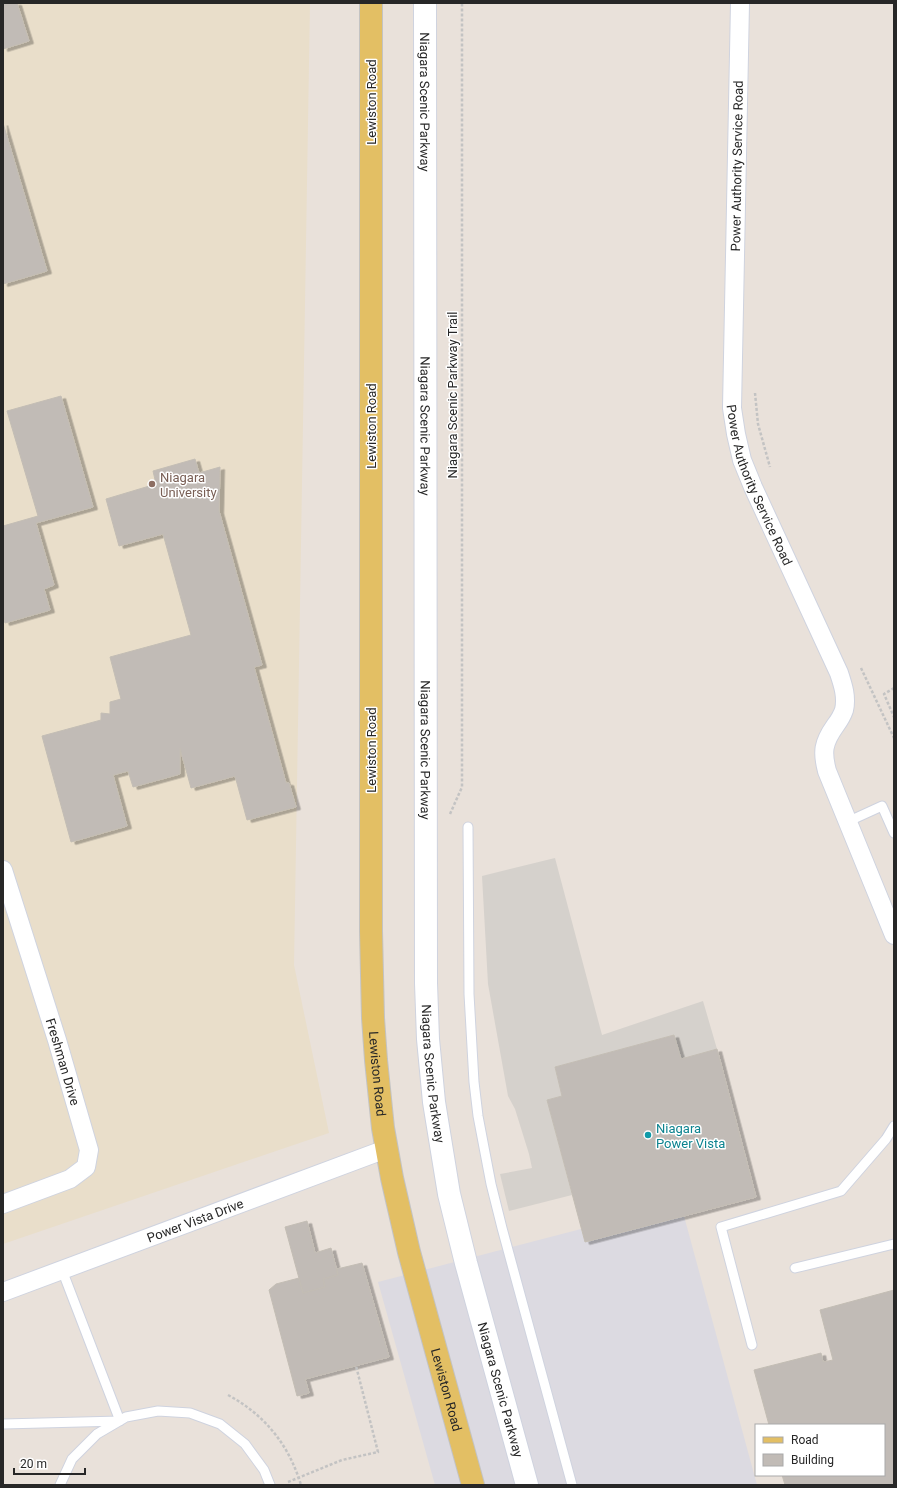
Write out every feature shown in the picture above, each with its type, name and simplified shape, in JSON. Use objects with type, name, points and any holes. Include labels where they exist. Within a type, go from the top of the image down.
[{"type":"main road","name":"Lewiston Road","points":[[371,3],[371,931],[373,1018],[380,1104],[386,1149],[398,1209],[473,1485]]},
{"type":"main road","name":"Niagara Scenic Parkway","points":[[425,3],[427,1032],[438,1131],[449,1194],[527,1485]]},
{"type":"street","name":"Power Authority Service Road","points":[[740,3],[732,408],[742,460],[839,673],[845,698],[844,710],[827,737],[824,748],[824,759],[827,771],[847,822],[894,935]]},
{"type":"street","name":"Freshman Drive","points":[[3,870],[57,1040],[89,1150],[86,1168],[70,1179],[3,1204]]},
{"type":"street","name":"Power Vista Drive","points":[[3,1292],[386,1149]]},
{"type":"lane","points":[[847,822],[882,806],[894,833]]},
{"type":"lane","points":[[468,827],[469,994],[474,1082],[478,1116],[491,1184],[502,1228],[572,1485]]},
{"type":"lane","points":[[752,1345],[721,1227],[841,1191],[894,1129]]},
{"type":"lane","points":[[795,1268],[894,1244]]},
{"type":"lane","points":[[62,1270],[120,1421]]},
{"type":"lane","points":[[60,1485],[72,1460],[97,1434],[126,1417],[158,1411],[190,1413],[220,1424],[245,1444],[264,1470],[270,1485]]},
{"type":"lane","points":[[3,1424],[120,1421]]},
{"type":"path","name":"Niagara Scenic Parkway Trail","points":[[462,3],[462,787]]},
{"type":"path","points":[[754,385],[758,424],[770,470]]},
{"type":"path","points":[[861,666],[894,738]]},
{"type":"path","points":[[894,688],[884,694],[894,717]]},
{"type":"path","points":[[288,1482],[342,1460],[378,1452],[356,1366]]},
{"type":"path","points":[[228,1395],[243,1403],[269,1425],[289,1454],[301,1485]]},
{"type":"shaded area","name":"Niagara University","points":[[3,3],[310,3],[294,965],[329,1133],[3,1244]]},
{"type":"shaded area","points":[[555,858],[602,1035],[703,1001],[717,1049],[681,1059],[674,1035],[555,1067],[562,1096],[547,1100],[572,1195],[509,1211],[500,1174],[532,1168],[515,1109],[508,1096],[488,984],[482,876]]},
{"type":"shaded area","points":[[684,1216],[757,1485],[435,1485],[378,1282],[581,1229],[585,1242]]},
{"type":"building","points":[[3,3],[17,3],[29,41],[3,49]]},
{"type":"building","points":[[3,123],[47,271],[3,284]]},
{"type":"building","points":[[61,396],[93,507],[36,523],[54,585],[44,589],[50,610],[5,623],[3,616],[3,526],[38,516],[7,411]]},
{"type":"building","points":[[195,459],[199,473],[220,467],[219,511],[262,665],[254,667],[286,783],[289,783],[296,807],[247,820],[235,776],[191,788],[180,748],[180,774],[133,787],[128,771],[113,775],[127,826],[71,842],[42,736],[101,720],[101,713],[110,714],[110,702],[121,699],[110,657],[191,635],[163,534],[119,546],[106,499],[156,484],[153,471]]},
{"type":"building","name":"Niagara Power Vista","points":[[674,1035],[681,1059],[717,1049],[756,1197],[585,1242],[547,1100],[562,1096],[555,1067]]},
{"type":"building","points":[[307,1221],[315,1253],[331,1248],[338,1275],[323,1279],[325,1287],[303,1293],[285,1227]]},
{"type":"building","points":[[362,1263],[389,1357],[305,1379],[309,1393],[297,1396],[269,1290],[276,1284],[299,1278],[303,1293],[325,1287],[323,1279],[338,1275],[337,1269]]},
{"type":"building","points":[[894,1290],[894,1485],[785,1485],[782,1476],[885,1476],[885,1424],[769,1424],[754,1370],[821,1353],[823,1362],[833,1360],[820,1310]]},
{"type":"place","name":"Niagara University","points":[[152,484]]},
{"type":"place","name":"Niagara Power Vista","points":[[648,1135]]}]
